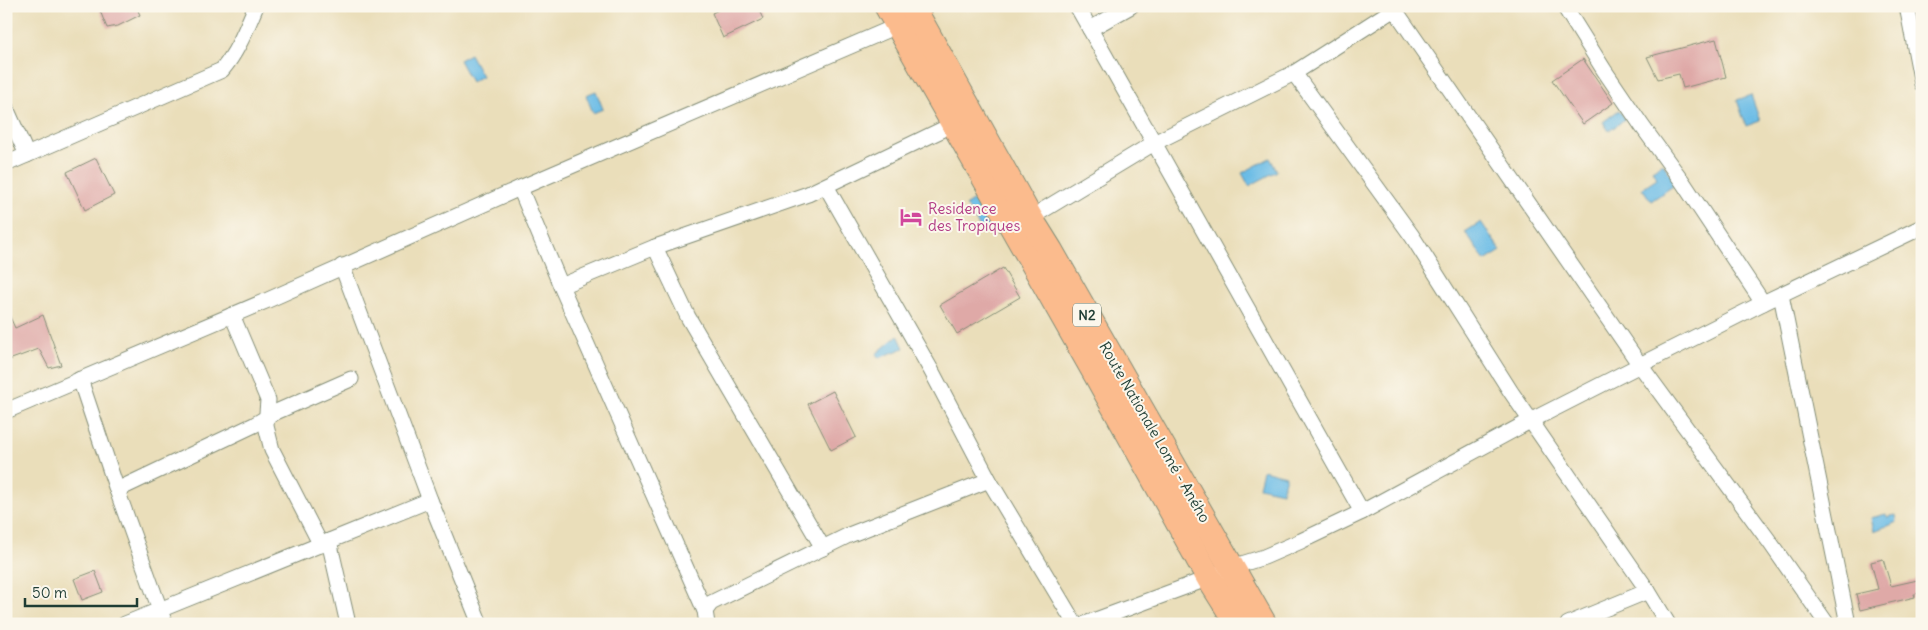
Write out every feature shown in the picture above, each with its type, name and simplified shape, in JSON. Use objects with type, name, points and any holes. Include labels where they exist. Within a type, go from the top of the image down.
[{"type":"highway","name":"Route Nationale Lomé - Aného","points":[[904,14],[954,124],[1209,578],[1238,624]]},
{"type":"highway","name":"Route Nationale Lomé - Aného","points":[[904,14],[1050,250],[1264,624]]},
{"type":"street","points":[[6,164],[222,70],[232,59],[238,48],[256,6]]},
{"type":"street","points":[[1077,6],[1362,512]]},
{"type":"street","points":[[1090,29],[1131,6]]},
{"type":"street","points":[[1564,6],[1615,86],[1682,181],[1763,303]]},
{"type":"street","points":[[1907,6],[1922,84]]},
{"type":"street","points":[[1030,218],[1154,143],[1294,73],[1397,8],[1640,366],[1769,541],[1827,624]]},
{"type":"street","points":[[6,411],[232,315],[520,188],[904,14]]},
{"type":"street","points":[[1294,73],[1412,236],[1530,421],[1648,591],[1668,624]]},
{"type":"street","points":[[6,108],[27,155]]},
{"type":"street","points":[[561,286],[655,247],[778,206],[826,186],[954,124]]},
{"type":"street","points":[[826,186],[931,370],[989,480],[1085,623],[1209,578],[1232,567],[1264,557],[1362,512],[1530,421],[1763,303],[1922,227]]},
{"type":"street","points":[[520,188],[706,617]]},
{"type":"street","points":[[655,247],[688,317],[823,548]]},
{"type":"street","points":[[342,266],[430,500],[480,624]]},
{"type":"street","points":[[1781,295],[1848,624]]},
{"type":"street","points":[[232,315],[267,396],[269,404],[267,432],[272,450],[325,543],[348,624]]},
{"type":"street","points":[[80,379],[162,617]]},
{"type":"street","points":[[117,490],[351,379]]},
{"type":"street","points":[[706,617],[711,603],[849,535],[989,480]]},
{"type":"street","points":[[125,624],[162,617],[325,543],[430,500]]},
{"type":"street","points":[[1568,624],[1648,591]]},
{"type":"water","points":[[470,54],[482,76],[471,82],[459,60]]},
{"type":"water","points":[[596,91],[603,109],[593,113],[586,95]]},
{"type":"water","points":[[1751,95],[1760,121],[1746,126],[1737,100]]},
{"type":"water","points":[[1619,110],[1625,119],[1609,131],[1603,122]]},
{"type":"water","points":[[1270,158],[1277,171],[1249,186],[1242,173]]},
{"type":"water","points":[[1663,163],[1676,184],[1651,201],[1642,188],[1657,178],[1652,170]]},
{"type":"water","points":[[979,197],[995,223],[982,231],[966,205]]},
{"type":"water","points":[[1481,222],[1501,251],[1485,261],[1465,232]]},
{"type":"water","points":[[898,335],[904,348],[879,358],[876,354]]},
{"type":"water","points":[[1263,470],[1286,476],[1282,492],[1259,487]]},
{"type":"water","points":[[1886,514],[1887,517],[1896,515],[1897,522],[1874,531],[1871,518]]},
{"type":"building","points":[[98,6],[136,6],[140,15],[118,26],[107,28]]},
{"type":"building","points":[[727,6],[757,6],[763,19],[723,38],[712,13]]},
{"type":"building","points":[[1716,39],[1726,77],[1683,88],[1679,74],[1658,79],[1647,57]]},
{"type":"building","points":[[1583,59],[1613,103],[1583,124],[1552,80]]},
{"type":"building","points":[[96,158],[114,195],[85,210],[67,172]]},
{"type":"building","points":[[1003,268],[1020,297],[957,334],[940,305]]},
{"type":"building","points":[[6,308],[15,328],[43,315],[61,365],[49,368],[39,349],[6,361]]},
{"type":"building","points":[[833,391],[856,437],[831,450],[808,404]]},
{"type":"building","points":[[1883,559],[1891,586],[1922,579],[1922,593],[1914,594],[1915,597],[1860,610],[1856,594],[1878,589],[1871,562]]},
{"type":"building","points":[[95,571],[103,592],[82,600],[74,579]]},
{"type":"place","name":"Residence des Tropiques","points":[[911,217]]}]
